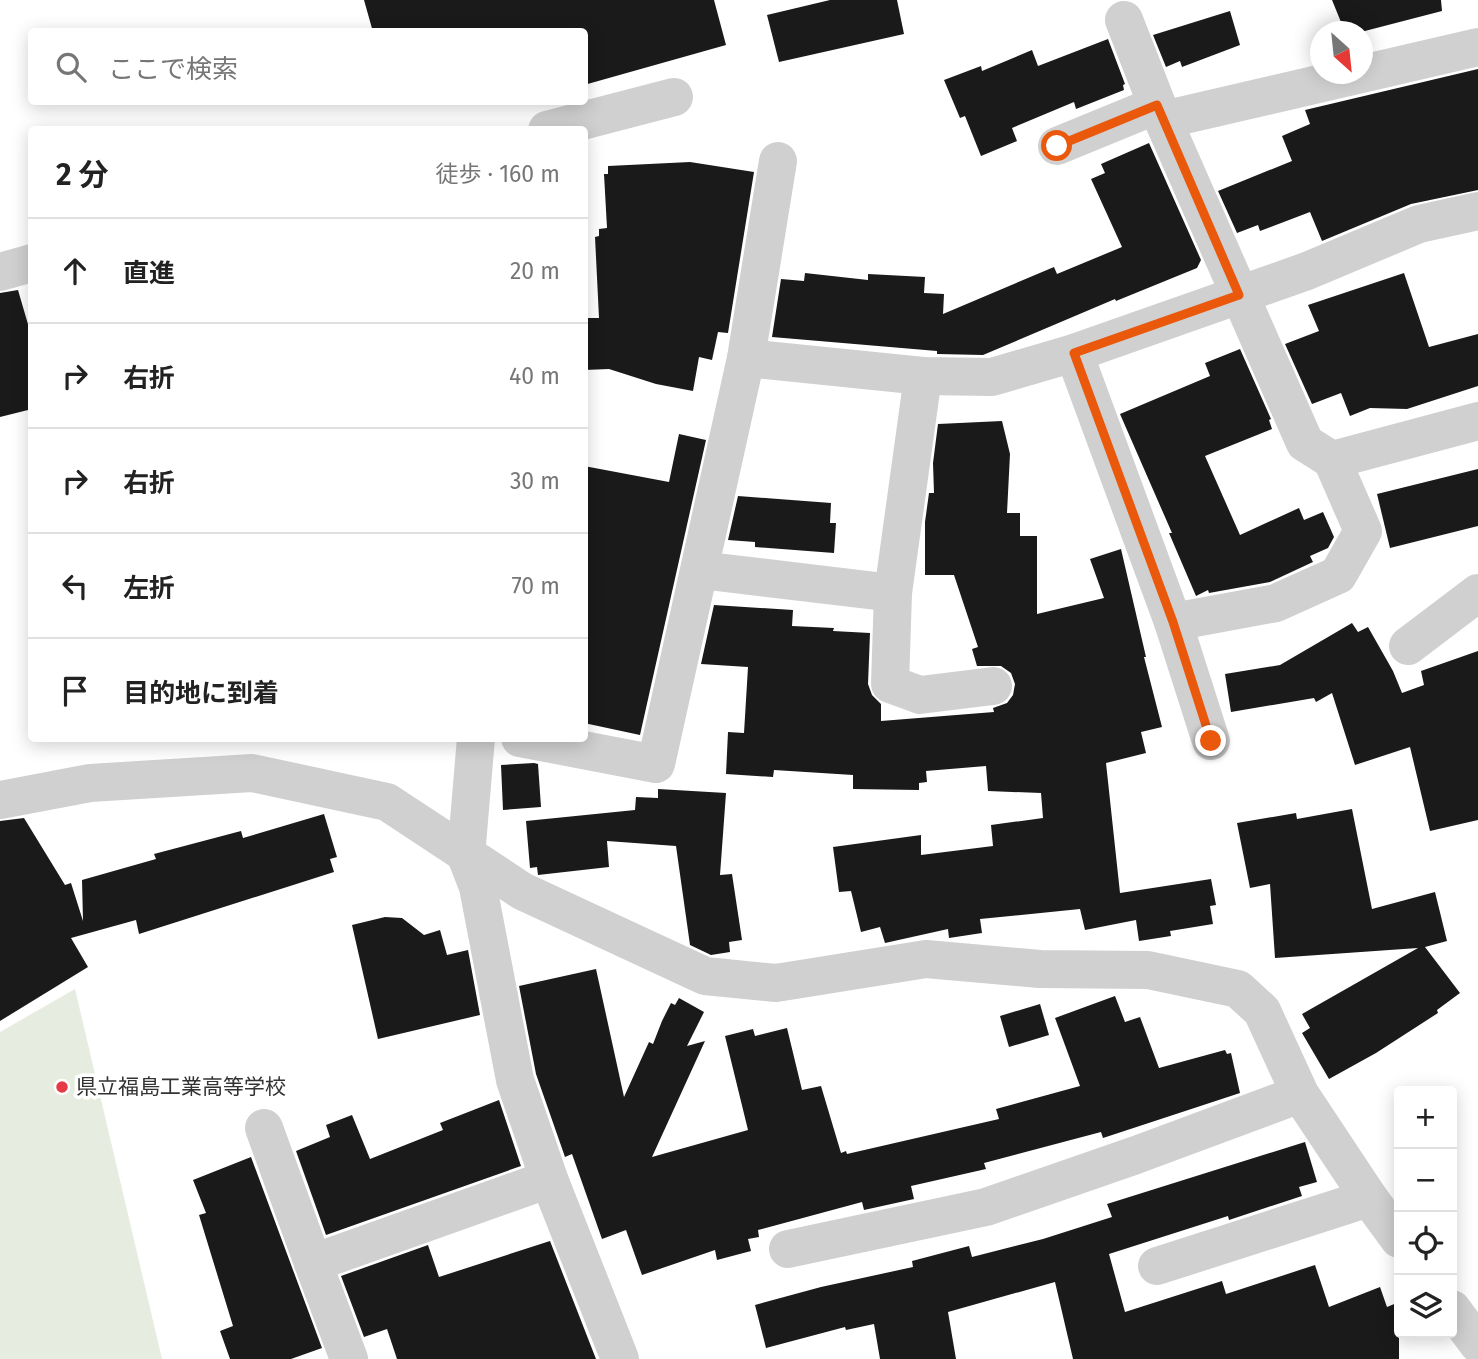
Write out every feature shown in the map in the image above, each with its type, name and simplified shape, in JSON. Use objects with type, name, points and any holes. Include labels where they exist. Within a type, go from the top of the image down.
[{"type":"street","points":[[1124,20],[1160,112],[1305,443],[1332,460],[1363,531],[1338,576],[1276,603],[1173,622]]},
{"type":"street","points":[[1057,146],[1160,112],[1478,47]]},
{"type":"street","points":[[562,126],[674,97]]},
{"type":"street","points":[[541,742],[656,764],[746,358],[778,161]]},
{"type":"street","points":[[746,358],[923,376],[992,377],[1074,353],[1307,271],[1419,224],[1478,211]]},
{"type":"street","points":[[0,272],[28,265]]},
{"type":"street","points":[[1074,353],[1173,622],[1211,741]]},
{"type":"street","points":[[923,376],[893,593],[890,684],[920,695],[993,686]]},
{"type":"street","points":[[1332,460],[1478,421]]},
{"type":"street","points":[[700,570],[893,593]]},
{"type":"street","points":[[1408,646],[1478,593]]},
{"type":"street","points":[[476,742],[466,856],[478,887],[515,1080],[549,1179],[620,1359]]},
{"type":"street","points":[[0,800],[90,783],[251,773],[387,802],[522,891],[705,976],[776,983],[926,959],[1040,970],[1147,970],[1238,989],[1262,1011],[1300,1094],[1394,1232]]},
{"type":"street","points":[[788,1249],[986,1207],[1300,1094]]},
{"type":"street","points":[[264,1128],[349,1359]]},
{"type":"street","points":[[313,1263],[549,1179]]},
{"type":"street","points":[[1157,1266],[1369,1198]]},
{"type":"street","points":[[1457,1316],[1478,1344]]},
{"type":"shaded area","name":"県立福島工業高等学校","points":[[75,989],[162,1359],[0,1359],[0,1032]]},
{"type":"building","points":[[364,0],[714,0],[726,45],[588,84],[588,28],[372,28]]},
{"type":"building","points":[[830,0],[897,0],[904,34],[779,62],[767,15]]},
{"type":"building","points":[[1332,0],[1441,0],[1442,11],[1373,29],[1373,21],[1341,21]]},
{"type":"building","points":[[1230,11],[1240,45],[1182,67],[1180,61],[1166,67],[1153,35]]},
{"type":"building","points":[[1108,39],[1125,84],[1124,90],[1076,109],[1074,102],[1012,128],[1017,141],[981,156],[965,116],[960,118],[944,80],[981,66],[982,71],[1032,50],[1038,66]]},
{"type":"building","points":[[1478,69],[1478,190],[1411,204],[1322,241],[1310,212],[1260,231],[1258,225],[1237,233],[1218,191],[1292,161],[1282,136],[1310,124],[1305,110]]},
{"type":"building","points":[[1149,143],[1201,260],[1197,268],[1116,301],[1115,299],[983,355],[937,354],[937,351],[772,337],[781,279],[804,281],[805,273],[868,280],[868,274],[925,277],[924,293],[944,294],[943,314],[1054,267],[1057,274],[1122,247],[1091,179],[1105,173],[1101,164]]},
{"type":"building","points":[[690,162],[754,172],[728,333],[718,332],[712,360],[699,357],[693,391],[656,384],[609,369],[588,370],[588,318],[599,318],[595,237],[599,236],[599,229],[607,228],[604,174],[608,174],[608,166]]},
{"type":"building","points":[[1404,273],[1429,347],[1478,334],[1478,386],[1407,409],[1370,408],[1350,416],[1341,393],[1312,404],[1285,344],[1319,331],[1308,305]]},
{"type":"building","points":[[18,290],[28,324],[28,410],[0,417],[0,293]]},
{"type":"building","points":[[1240,349],[1271,419],[1272,429],[1205,456],[1240,535],[1299,508],[1304,520],[1323,512],[1334,537],[1328,548],[1310,556],[1313,562],[1270,582],[1209,593],[1208,590],[1196,596],[1169,533],[1172,533],[1120,414],[1210,376],[1205,363]]},
{"type":"building","points":[[1002,421],[1010,454],[1007,513],[1020,513],[1020,536],[1037,536],[1037,614],[1104,598],[1090,559],[1121,549],[1162,727],[1141,732],[1146,753],[1106,763],[1120,893],[1211,879],[1216,905],[1210,906],[1213,924],[1170,931],[1171,936],[1139,941],[1136,920],[1085,930],[1080,909],[980,919],[982,933],[949,938],[948,929],[885,943],[880,927],[861,932],[851,891],[839,892],[833,847],[921,835],[921,855],[993,846],[991,825],[1043,818],[1041,793],[988,791],[986,766],[926,771],[927,782],[919,783],[919,790],[853,789],[853,775],[774,770],[773,777],[726,774],[728,732],[744,733],[748,667],[701,664],[714,605],[793,610],[792,626],[870,633],[868,684],[872,695],[881,704],[881,721],[994,712],[993,708],[1007,703],[1013,695],[1015,684],[1011,673],[1001,666],[977,666],[972,649],[978,647],[954,575],[925,575],[925,522],[929,493],[934,493],[933,463],[938,424]]},
{"type":"building","points":[[679,434],[706,440],[640,735],[588,724],[588,467],[669,482]]},
{"type":"building","points":[[1478,469],[1478,526],[1390,548],[1377,494]]},
{"type":"building","points":[[738,496],[831,503],[830,523],[836,523],[834,553],[755,547],[755,542],[728,540]]},
{"type":"building","points":[[1352,623],[1358,632],[1368,627],[1402,693],[1424,685],[1421,671],[1478,651],[1478,820],[1430,831],[1410,747],[1355,765],[1332,693],[1316,702],[1314,698],[1231,712],[1225,674],[1280,665]]},
{"type":"building","points":[[538,764],[541,807],[503,810],[501,765]]},
{"type":"building","points":[[658,789],[726,793],[720,875],[732,874],[742,940],[729,942],[730,952],[711,955],[690,945],[676,846],[607,841],[609,867],[538,875],[537,867],[530,868],[526,821],[635,810],[636,797],[658,798]]},
{"type":"building","points":[[1352,809],[1372,909],[1435,892],[1447,941],[1425,947],[1460,993],[1437,1010],[1438,1013],[1376,1053],[1329,1079],[1302,1033],[1310,1028],[1302,1014],[1418,948],[1275,958],[1270,884],[1250,888],[1237,823],[1296,813],[1297,819]]},
{"type":"building","points":[[324,814],[337,857],[330,859],[334,872],[139,934],[136,920],[71,938],[88,967],[0,1021],[0,821],[24,818],[65,885],[71,883],[83,921],[82,880],[156,859],[154,854],[241,831],[243,838]]},
{"type":"building","points":[[385,917],[402,918],[424,935],[440,930],[447,955],[468,950],[480,1015],[378,1039],[352,925]]},
{"type":"building","points":[[596,969],[624,1097],[649,1042],[653,1044],[671,1003],[675,1005],[679,998],[704,1012],[687,1046],[705,1041],[652,1157],[748,1130],[725,1036],[753,1029],[755,1036],[787,1028],[802,1090],[821,1086],[841,1153],[846,1151],[847,1154],[999,1119],[996,1109],[1080,1086],[1055,1018],[1115,996],[1125,1022],[1140,1017],[1159,1068],[1225,1050],[1227,1054],[1231,1053],[1240,1093],[1103,1138],[1101,1132],[984,1163],[986,1169],[911,1186],[914,1199],[864,1210],[862,1202],[758,1230],[759,1237],[748,1239],[751,1251],[717,1260],[715,1250],[642,1275],[626,1230],[602,1239],[572,1154],[565,1157],[536,1074],[519,986]]},
{"type":"building","points":[[1040,1004],[1049,1035],[1009,1047],[1000,1016]]},
{"type":"building","points":[[499,1100],[521,1166],[326,1235],[296,1151],[330,1137],[326,1125],[352,1115],[370,1159],[443,1130],[440,1123]]},
{"type":"building","points":[[1305,1142],[1317,1182],[1299,1187],[1302,1196],[1229,1220],[1228,1216],[1109,1254],[1125,1312],[1222,1281],[1226,1294],[1315,1265],[1329,1307],[1380,1287],[1387,1307],[1394,1304],[1394,1338],[1399,1338],[1399,1359],[1073,1359],[1055,1282],[948,1312],[956,1359],[880,1359],[874,1324],[846,1330],[845,1327],[766,1348],[755,1305],[913,1267],[912,1261],[969,1246],[972,1257],[1043,1239],[1112,1217],[1107,1204]]},
{"type":"building","points":[[251,1157],[322,1348],[291,1359],[230,1359],[220,1331],[233,1326],[199,1215],[206,1213],[193,1180]]},
{"type":"building","points":[[550,1241],[596,1359],[397,1359],[387,1329],[364,1337],[341,1276],[428,1245],[439,1277]]},
{"type":"place","name":"県立福島工業高等学校","points":[[62,1087]]},
{"type":"route","points":[[1057,146],[1157,105],[1239,295],[1074,353],[1173,622],[1211,741]]}]
